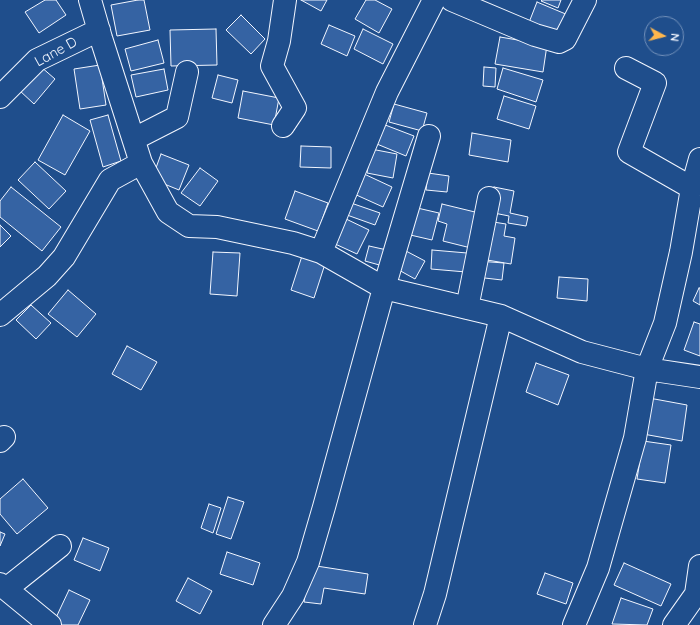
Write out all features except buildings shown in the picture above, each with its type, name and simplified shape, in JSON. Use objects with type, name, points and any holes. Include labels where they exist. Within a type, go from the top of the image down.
[{"type":"street","points":[[90,0],[141,163],[168,212],[189,226],[216,228],[293,243],[321,252],[384,288],[501,316],[582,352],[647,369],[700,377]]},
{"type":"street","points":[[283,126],[295,108],[272,66],[279,41],[285,0]]},
{"type":"street","points":[[321,252],[387,92],[434,0]]},
{"type":"street","points":[[452,0],[535,35],[559,42],[565,39],[585,0]]},
{"type":"street","name":"Lane D","points":[[0,97],[37,60],[99,30]]},
{"type":"street","points":[[626,68],[655,83],[629,152],[692,188]]},
{"type":"street","points":[[134,139],[177,117],[187,72]]},
{"type":"street","points":[[274,625],[293,596],[308,562],[384,288],[429,136]]},
{"type":"street","points":[[574,625],[600,561],[635,438],[647,369],[665,323],[681,252],[692,188],[700,159]]},
{"type":"street","points":[[0,315],[47,276],[64,257],[110,180],[141,163]]},
{"type":"street","points":[[467,308],[488,198]]},
{"type":"street","points":[[425,625],[435,594],[501,316]]},
{"type":"street","points":[[50,625],[3,586],[60,546]]},
{"type":"street","points":[[674,625],[696,594],[700,566]]}]
